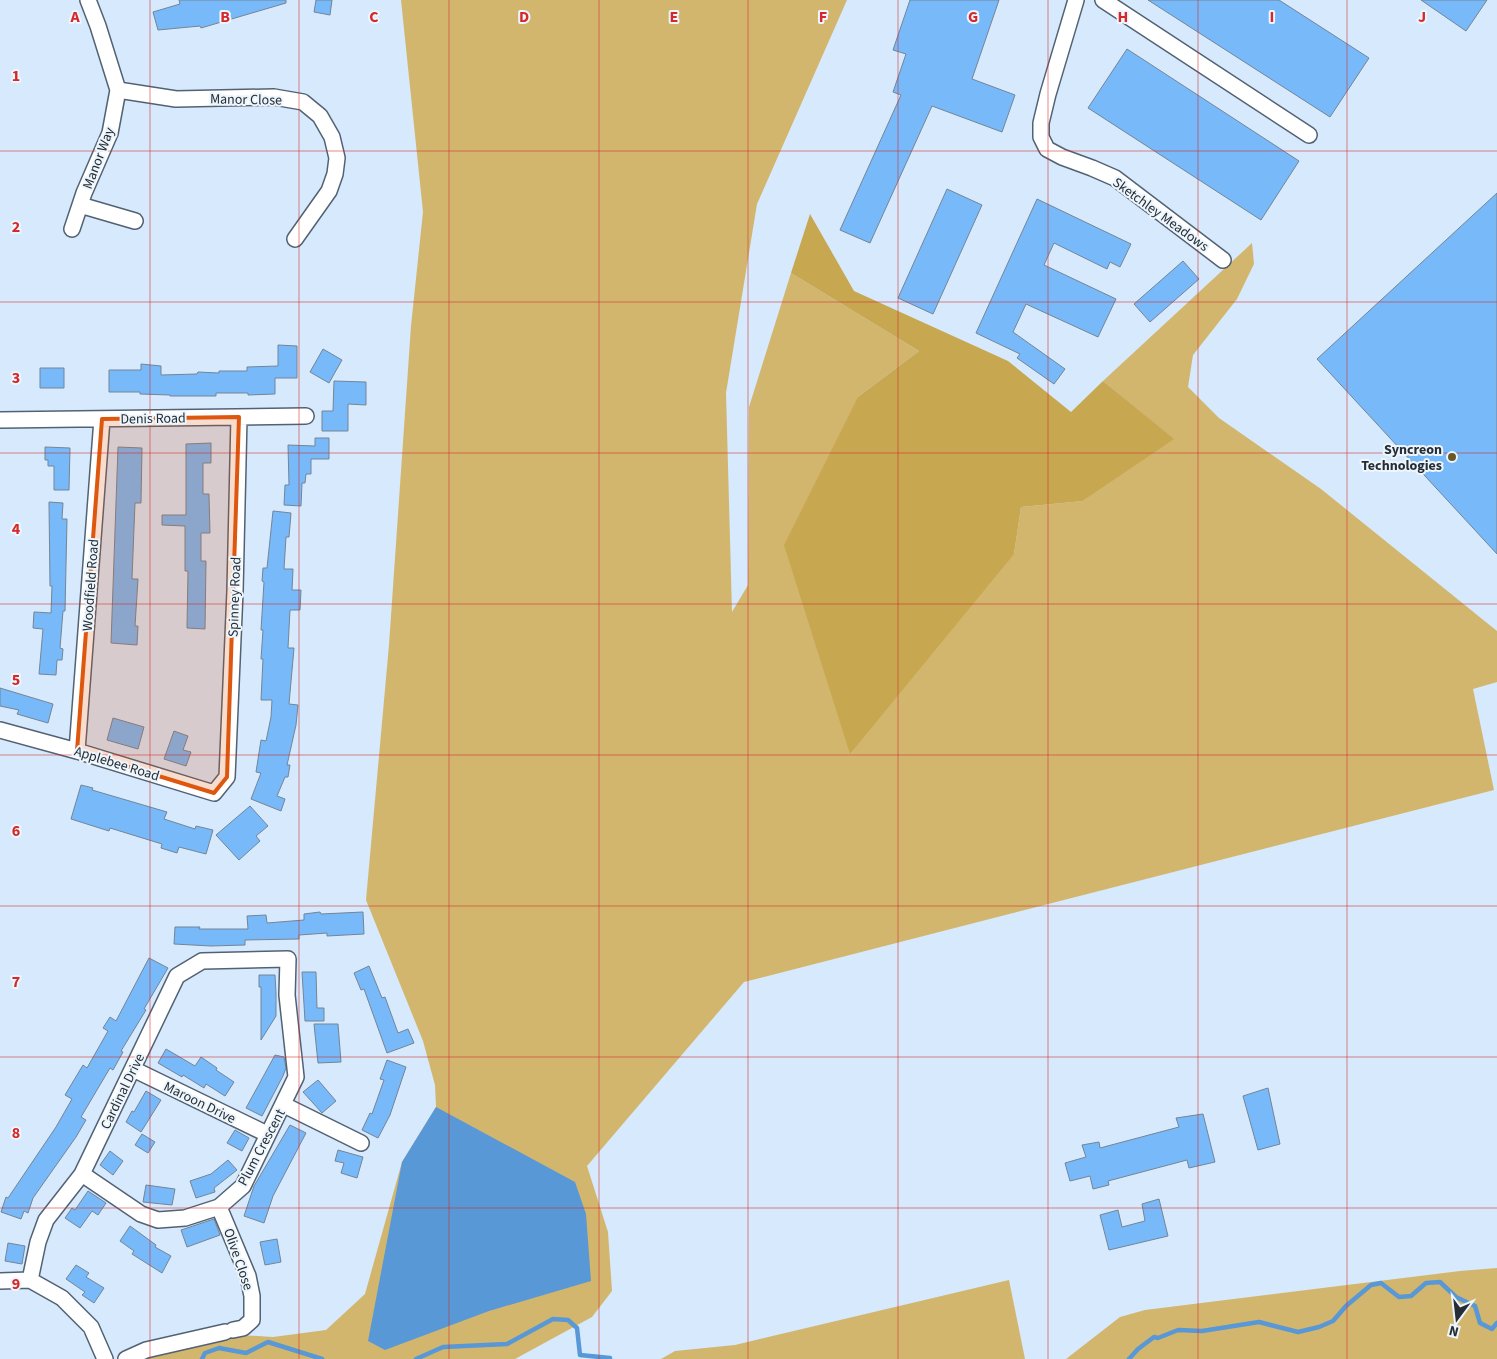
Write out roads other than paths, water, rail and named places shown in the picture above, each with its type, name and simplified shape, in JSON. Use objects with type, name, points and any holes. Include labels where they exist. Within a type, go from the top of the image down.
[{"type":"street","name":"Manor Way","points":[[72,229],[110,133],[118,90],[88,0]]},
{"type":"street","name":"Sketchley Meadows","points":[[1076,0],[1041,123],[1041,137],[1047,149],[1115,178],[1223,260]]},
{"type":"street","points":[[1103,0],[1309,135]]},
{"type":"street","name":"Manor Close","points":[[118,90],[176,99],[274,97],[302,102],[320,116],[332,137],[337,158],[336,174],[329,191],[295,238]]},
{"type":"street","points":[[80,205],[135,221]]},
{"type":"street","name":"Denis Road","points":[[0,420],[306,416]]},
{"type":"street","name":"Spinney Road","points":[[227,777],[235,591],[239,417]]},
{"type":"street","name":"Woodfield Road","points":[[77,751],[102,419]]},
{"type":"street","name":"Applebee Road","points":[[0,730],[77,751],[214,794],[227,777]]},
{"type":"street","name":"Cardinal Drive","points":[[30,1280],[38,1242],[46,1220],[82,1174],[177,976],[202,960],[288,959]]},
{"type":"street","name":"Plum Crescent","points":[[82,1174],[141,1214],[158,1220],[186,1218],[219,1207],[243,1186],[296,1077],[287,995],[288,959]]},
{"type":"street","name":"Maroon Drive","points":[[133,1069],[267,1134]]},
{"type":"street","points":[[284,1105],[361,1142]]},
{"type":"street","name":"Olive Close","points":[[126,1359],[146,1350],[243,1328],[252,1320],[252,1296],[248,1276],[219,1207]]},
{"type":"street","points":[[0,1281],[30,1280],[62,1298],[91,1327],[104,1359]]},
{"type":"water","points":[[436,1107],[575,1182],[586,1214],[591,1281],[489,1311],[385,1350],[368,1341],[402,1162]]},
{"type":"waterway","points":[[1129,1359],[1138,1349],[1154,1337],[1158,1338],[1178,1330],[1202,1331],[1259,1322],[1298,1332],[1319,1327],[1333,1321],[1346,1306],[1371,1285],[1381,1283],[1399,1297],[1411,1296],[1426,1283],[1440,1282],[1456,1297],[1475,1306],[1480,1323],[1492,1329],[1497,1323]]},
{"type":"waterway","points":[[416,1359],[443,1347],[507,1344],[553,1319],[568,1320],[577,1328],[580,1355],[610,1358]]},
{"type":"waterway","points":[[202,1359],[205,1353],[219,1348],[246,1353],[268,1342],[322,1359]]},
{"type":"place","name":"Syncreon Technologies","points":[[1452,457]]}]
